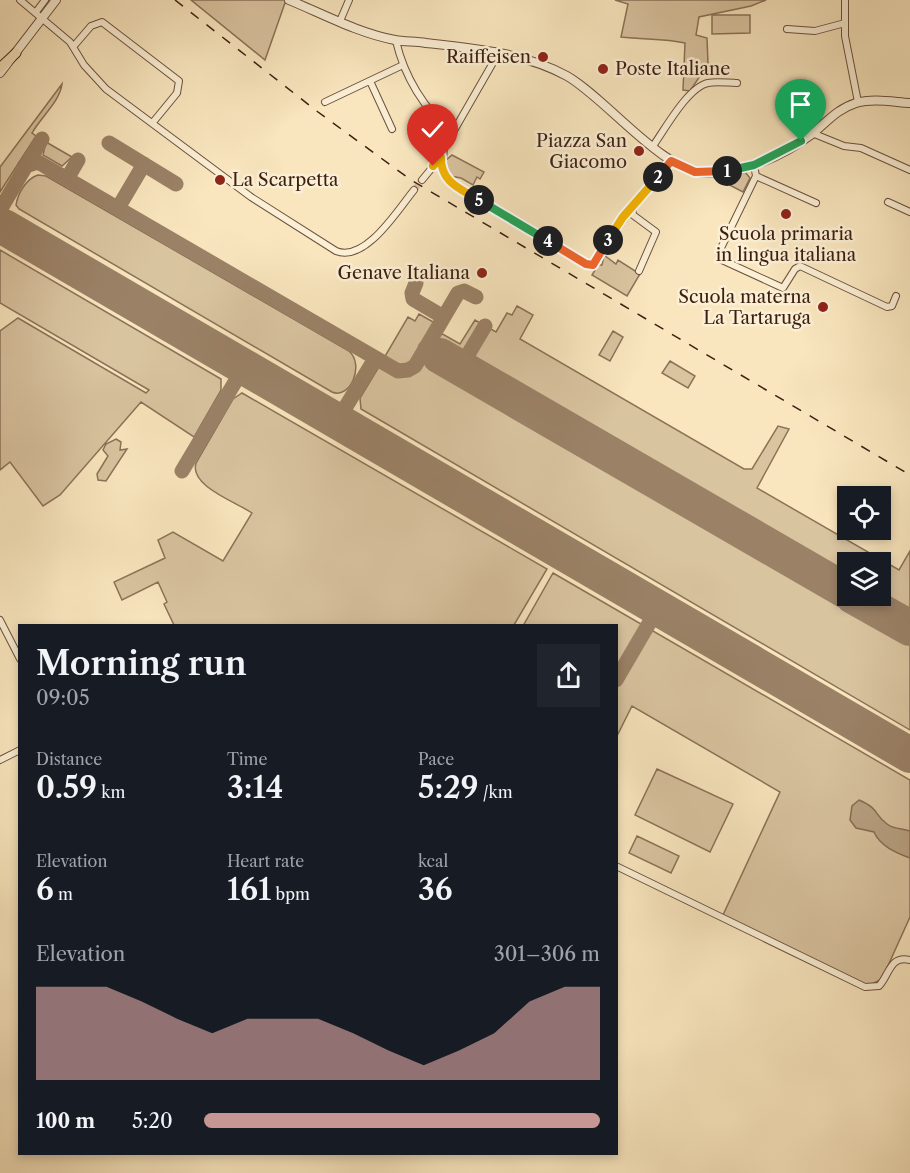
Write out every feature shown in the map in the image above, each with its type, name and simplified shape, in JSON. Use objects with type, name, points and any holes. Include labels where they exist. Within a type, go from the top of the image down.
[{"type":"main road","points":[[0,68],[15,53]]},
{"type":"street","points":[[20,0],[73,47],[95,78],[251,196],[341,253],[350,254],[364,248],[414,190]]},
{"type":"street","points":[[36,12],[45,0]]},
{"type":"street","points":[[0,73],[56,0]]},
{"type":"street","points":[[289,0],[396,41],[498,54],[540,65],[568,77],[671,161],[688,170],[706,173],[754,165],[812,133],[840,109],[858,102],[910,103]]},
{"type":"street","points":[[340,21],[349,0]]},
{"type":"street","points":[[845,0],[845,36],[858,102]]},
{"type":"street","points":[[73,47],[91,26],[102,22],[179,81],[177,93],[154,122]]},
{"type":"street","points":[[787,29],[815,32],[845,23]]},
{"type":"street","points":[[396,41],[403,65],[418,92],[446,128],[453,132]]},
{"type":"street","points":[[422,180],[441,157],[498,54]]},
{"type":"street","points":[[325,102],[403,65]]},
{"type":"street","points":[[369,81],[392,129]]},
{"type":"street","points":[[652,146],[684,101],[700,87],[708,83],[737,83]]},
{"type":"street","points":[[434,143],[446,128]]},
{"type":"street","points":[[812,133],[844,146],[861,148],[910,170]]},
{"type":"street","points":[[441,157],[442,170],[453,185],[586,264],[593,265],[632,207],[671,161]]},
{"type":"street","points":[[754,165],[756,176],[721,248],[719,255],[722,260],[783,288],[795,269],[800,266],[887,307],[892,306],[896,296]]},
{"type":"street","points":[[756,176],[816,203]]},
{"type":"street","points":[[888,202],[910,212]]},
{"type":"street","points":[[632,207],[633,215],[656,232],[639,272]]},
{"type":"street","points":[[0,620],[18,655]]},
{"type":"street","points":[[0,760],[18,751]]},
{"type":"street","points":[[618,867],[865,987],[879,986],[894,961],[901,958],[910,960]]},
{"type":"shaded area","points":[[191,0],[286,0],[265,60]]},
{"type":"shaded area","points":[[615,0],[766,0],[751,6],[699,17],[696,35],[707,38],[708,64],[690,91],[683,90],[685,43],[621,37],[628,4]]},
{"type":"shaded area","points":[[712,15],[750,15],[750,33],[712,34]]},
{"type":"shaded area","points":[[62,84],[54,103],[32,133],[36,136],[0,192],[0,167]]},
{"type":"shaded area","points":[[46,142],[72,157],[62,166],[43,155]]},
{"type":"shaded area","points":[[452,155],[484,172],[480,179],[477,177],[473,185],[461,178],[450,176],[444,162]]},
{"type":"shaded area","points":[[745,172],[750,178],[743,192],[722,181]]},
{"type":"shaded area","points":[[38,175],[46,176],[349,351],[356,364],[350,386],[339,393],[332,392],[19,209],[16,205],[21,191],[26,183]]},
{"type":"shaded area","points":[[0,250],[221,379],[221,390],[194,437],[141,402],[60,495],[43,506],[10,462],[0,470],[0,331],[18,318],[146,393],[149,390],[0,303]]},
{"type":"shaded area","points":[[604,255],[616,264],[618,260],[640,274],[627,296],[592,275],[598,265],[602,265]]},
{"type":"shaded area","points":[[517,306],[533,315],[520,339],[744,469],[752,469],[778,426],[789,429],[757,488],[837,534],[837,540],[847,540],[868,552],[837,552],[837,606],[891,606],[891,565],[899,570],[910,551],[910,730],[361,409],[360,398],[380,365],[403,375],[412,372],[417,369],[439,332],[460,344],[475,320],[496,332],[507,313],[512,315]]},
{"type":"shaded area","points":[[419,314],[435,323],[412,362],[398,367],[384,358],[408,317],[415,321]]},
{"type":"shaded area","points":[[613,331],[623,337],[610,361],[599,355]]},
{"type":"shaded area","points":[[670,361],[695,376],[688,388],[662,373]]},
{"type":"shaded area","points":[[242,393],[547,569],[515,624],[174,624],[164,604],[167,602],[158,582],[122,600],[114,582],[165,558],[158,540],[173,532],[223,561],[252,513],[206,486],[196,471],[196,463],[233,399]]},
{"type":"shaded area","points":[[116,439],[121,442],[120,450],[127,449],[106,481],[98,480],[97,474],[108,456],[103,450],[106,444]]},
{"type":"shaded area","points":[[553,573],[910,780],[910,917],[882,979],[868,986],[723,915],[780,792],[632,706],[618,734],[618,624],[524,624]]},
{"type":"shaded area","points":[[657,769],[733,804],[710,852],[635,815]]},
{"type":"shaded area","points":[[859,800],[874,809],[890,826],[910,831],[910,858],[884,845],[874,832],[856,828],[850,820],[852,806]]},
{"type":"shaded area","points":[[637,836],[679,856],[671,873],[629,853]]},
{"type":"taxiway","points":[[0,210],[42,139]]},
{"type":"taxiway","points":[[109,143],[176,184]]},
{"type":"taxiway","points":[[67,179],[78,160]]},
{"type":"taxiway","points":[[26,166],[38,162],[398,371],[408,370],[415,366],[458,293],[464,291],[476,297]]},
{"type":"taxiway","points":[[118,208],[144,164]]},
{"type":"taxiway","points":[[0,224],[4,227]]},
{"type":"taxiway","points":[[416,283],[412,293],[413,299],[440,315],[441,321]]},
{"type":"taxiway","points":[[460,368],[485,326]]},
{"type":"taxiway","points":[[425,348],[440,356]]},
{"type":"taxiway","points":[[323,413],[332,416],[342,413],[373,362],[381,361]]},
{"type":"taxiway","points":[[182,471],[244,367]]},
{"type":"taxiway","points":[[344,411],[343,420],[352,429]]},
{"type":"taxiway","points":[[618,677],[658,608]]},
{"type":"runway","points":[[4,227],[910,755]]},
{"type":"runway","points":[[440,356],[837,586]]},
{"type":"runway","points":[[871,606],[910,628]]},
{"type":"tunnel","points":[[414,190],[422,180]]},
{"type":"railway","points":[[175,0],[318,112],[411,180],[910,475]]},
{"type":"place","name":"Raiffeisen","points":[[543,57]]},
{"type":"place","name":"Poste Italiane","points":[[603,69]]},
{"type":"place","name":"Piazza San Giacomo","points":[[639,151]]},
{"type":"place","name":"La Scarpetta","points":[[220,180]]},
{"type":"place","name":"Scuola primaria in lingua italiana","points":[[786,214]]},
{"type":"place","name":"Genave Italiana","points":[[482,273]]},
{"type":"place","name":"Scuola materna La Tartaruga","points":[[823,307]]},
{"type":"route","points":[[433,166],[441,157],[442,170],[453,185],[586,264],[593,265],[623,217],[671,161],[695,172],[733,170],[754,165],[801,141]]}]
